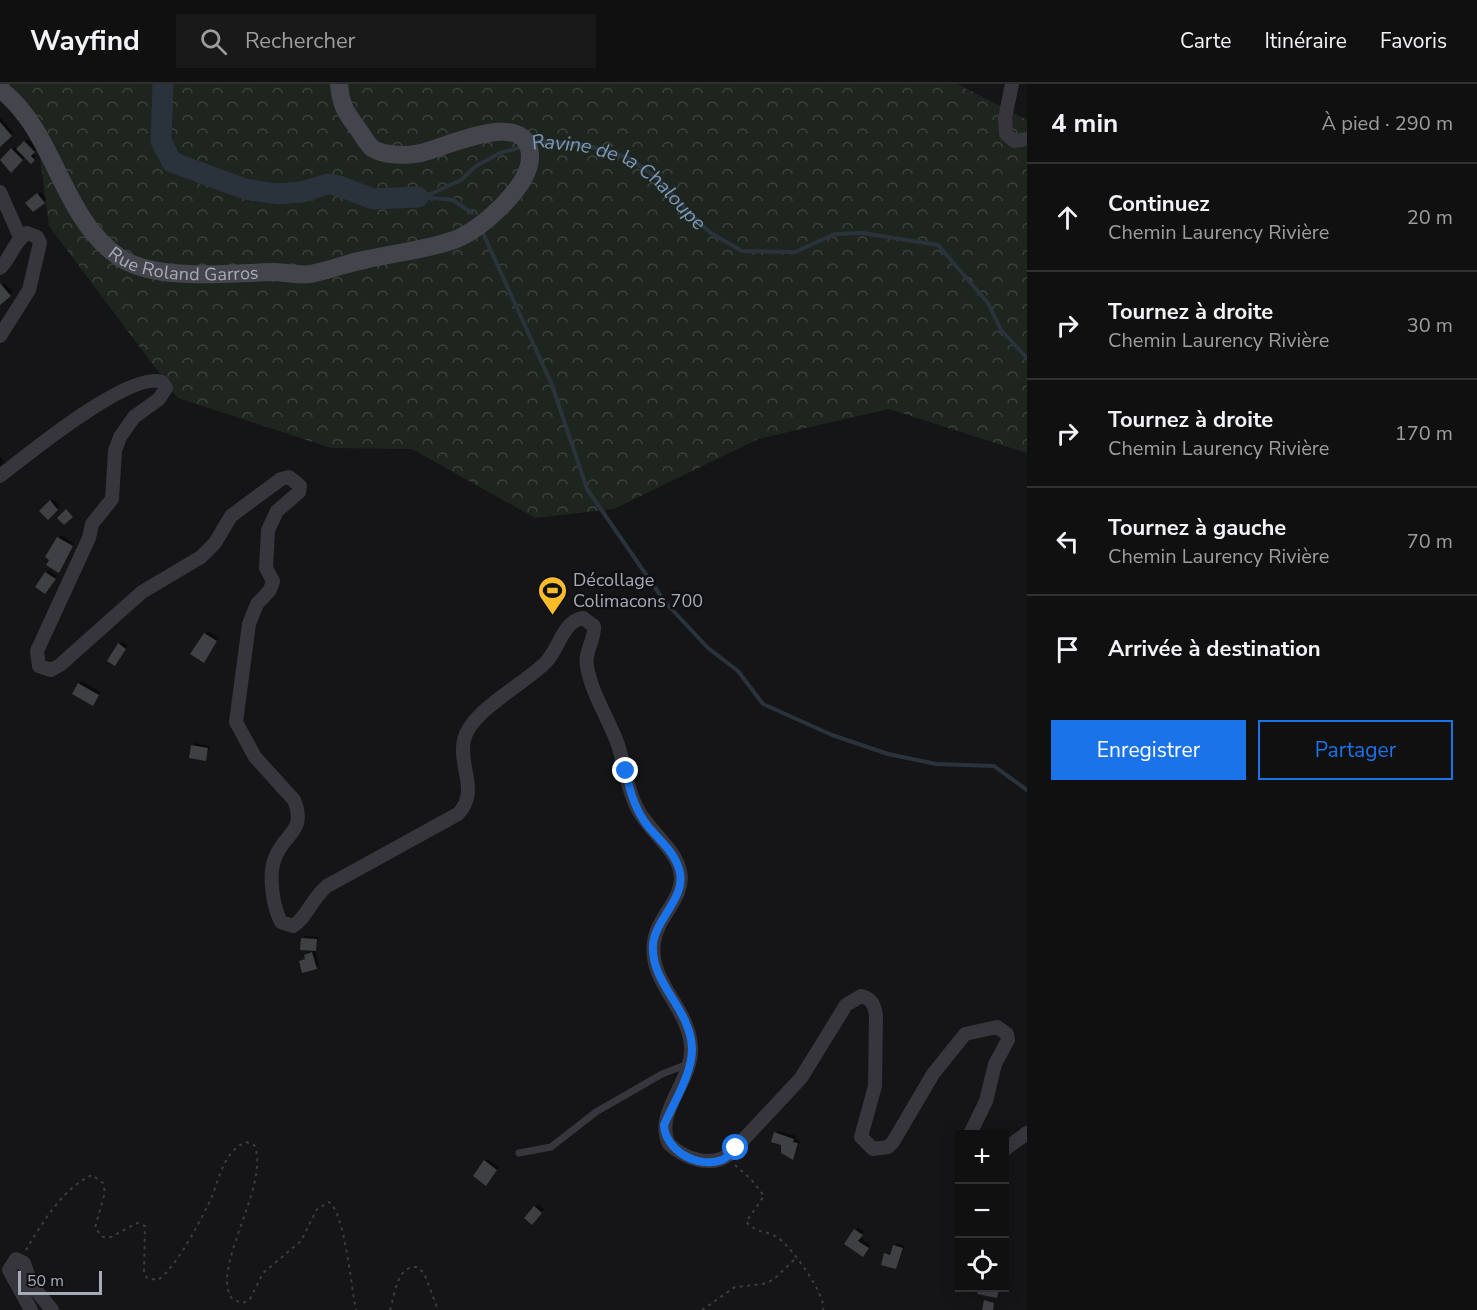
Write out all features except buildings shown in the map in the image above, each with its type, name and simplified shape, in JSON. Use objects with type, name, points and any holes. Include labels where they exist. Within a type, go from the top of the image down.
[{"type":"main road","name":"Rue Roland Garros","points":[[0,89],[15,101],[33,123],[70,198],[91,229],[119,257],[144,268],[175,273],[308,274],[453,240],[487,222],[525,178],[530,163],[530,152],[523,138],[511,132],[499,131],[419,153],[396,155],[372,148],[341,106],[339,84]]},
{"type":"street","points":[[1012,84],[1005,118],[1006,134],[1014,141],[1027,139]]},
{"type":"street","points":[[0,192],[20,237]]},
{"type":"street","points":[[0,268],[9,260],[20,237],[27,233],[37,237],[38,254],[29,290],[0,336]]},
{"type":"street","points":[[0,476],[91,408],[148,381],[162,382],[166,388],[159,399],[134,417],[120,437],[115,451],[112,499],[92,524],[89,538],[37,651],[39,666],[51,670],[60,665],[142,592],[201,557],[215,543],[231,516],[281,479],[289,477],[300,486],[299,492],[277,511],[268,530],[266,568],[273,581],[270,590],[256,604],[249,624],[236,722],[250,751],[289,793],[299,810],[296,829],[274,859],[276,913],[281,922],[287,925],[300,922],[311,902],[327,886],[458,814],[468,801],[470,791],[463,751],[469,727],[545,663],[553,654],[569,624],[577,619],[589,620],[594,626],[594,633],[587,666],[619,748],[629,788],[646,823],[670,850],[680,871],[681,884],[676,897],[656,929],[653,959],[657,974],[680,1008],[692,1049],[690,1063],[664,1125],[664,1135],[677,1152],[690,1157],[710,1161],[727,1156],[801,1077],[846,1005],[861,996],[869,998],[874,1005],[876,1015],[874,1086],[861,1137],[873,1149],[888,1147],[933,1074],[965,1034],[996,1027],[1007,1034],[1008,1040],[995,1064],[986,1101],[972,1130]]},
{"type":"street","points":[[1009,1147],[1027,1133]]},
{"type":"street","points":[[31,1310],[9,1270],[13,1260],[20,1260],[27,1268],[31,1284],[52,1310]]},
{"type":"lane","points":[[519,1153],[551,1147],[612,1102],[662,1074],[690,1063]]},
{"type":"path","points":[[20,1260],[51,1211],[82,1180],[93,1175],[103,1183],[105,1192],[95,1228],[98,1233],[103,1238],[111,1237],[137,1223],[145,1226],[144,1272],[147,1278],[158,1280],[190,1237],[208,1207],[225,1162],[236,1146],[246,1142],[254,1145],[258,1153],[257,1163],[229,1273],[228,1293],[235,1301],[243,1303],[250,1299],[262,1273],[301,1241],[317,1209],[329,1202],[334,1206],[341,1220],[356,1310]]},
{"type":"path","points":[[727,1156],[751,1179],[764,1197],[746,1222],[759,1233],[776,1236],[810,1274],[823,1297],[823,1310]]},
{"type":"path","points":[[702,1310],[735,1287],[773,1280],[795,1259]]},
{"type":"path","points":[[390,1310],[402,1272],[410,1266],[417,1267],[424,1274],[438,1310]]},
{"type":"green space","points":[[0,84],[957,84],[1027,120],[1027,453],[889,409],[758,439],[614,509],[535,518],[412,449],[331,448],[178,398],[49,226],[34,112]]},
{"type":"waterway","name":"Ravine de la Chaloupe","points":[[163,84],[161,141],[172,162],[245,189],[277,194],[302,192],[328,184],[373,199],[418,197]]},
{"type":"waterway","name":"Ravine de la Chaloupe","points":[[532,143],[540,141],[585,145],[627,157],[657,178],[711,233],[742,251],[795,252],[835,234],[863,233],[938,245],[988,303],[1001,330],[1027,358]]},
{"type":"waterway","name":"Ravine de la Chaloupe","points":[[418,197],[461,180],[476,166],[500,153],[522,147]]},
{"type":"waterway","points":[[422,197],[453,200],[472,213]]},
{"type":"waterway","points":[[482,231],[552,385],[587,489],[665,602],[708,648],[738,671],[763,704],[832,735],[888,754],[936,764],[994,766],[1027,790]]},
{"type":"place","name":"Décollage Colimacons 700","points":[[552,616]]},
{"type":"route","points":[[626,771],[636,807],[660,841],[670,850],[680,871],[681,884],[676,897],[656,929],[653,959],[657,974],[680,1008],[692,1049],[687,1073],[664,1125],[664,1135],[677,1152],[710,1161],[722,1160],[736,1148]]}]
